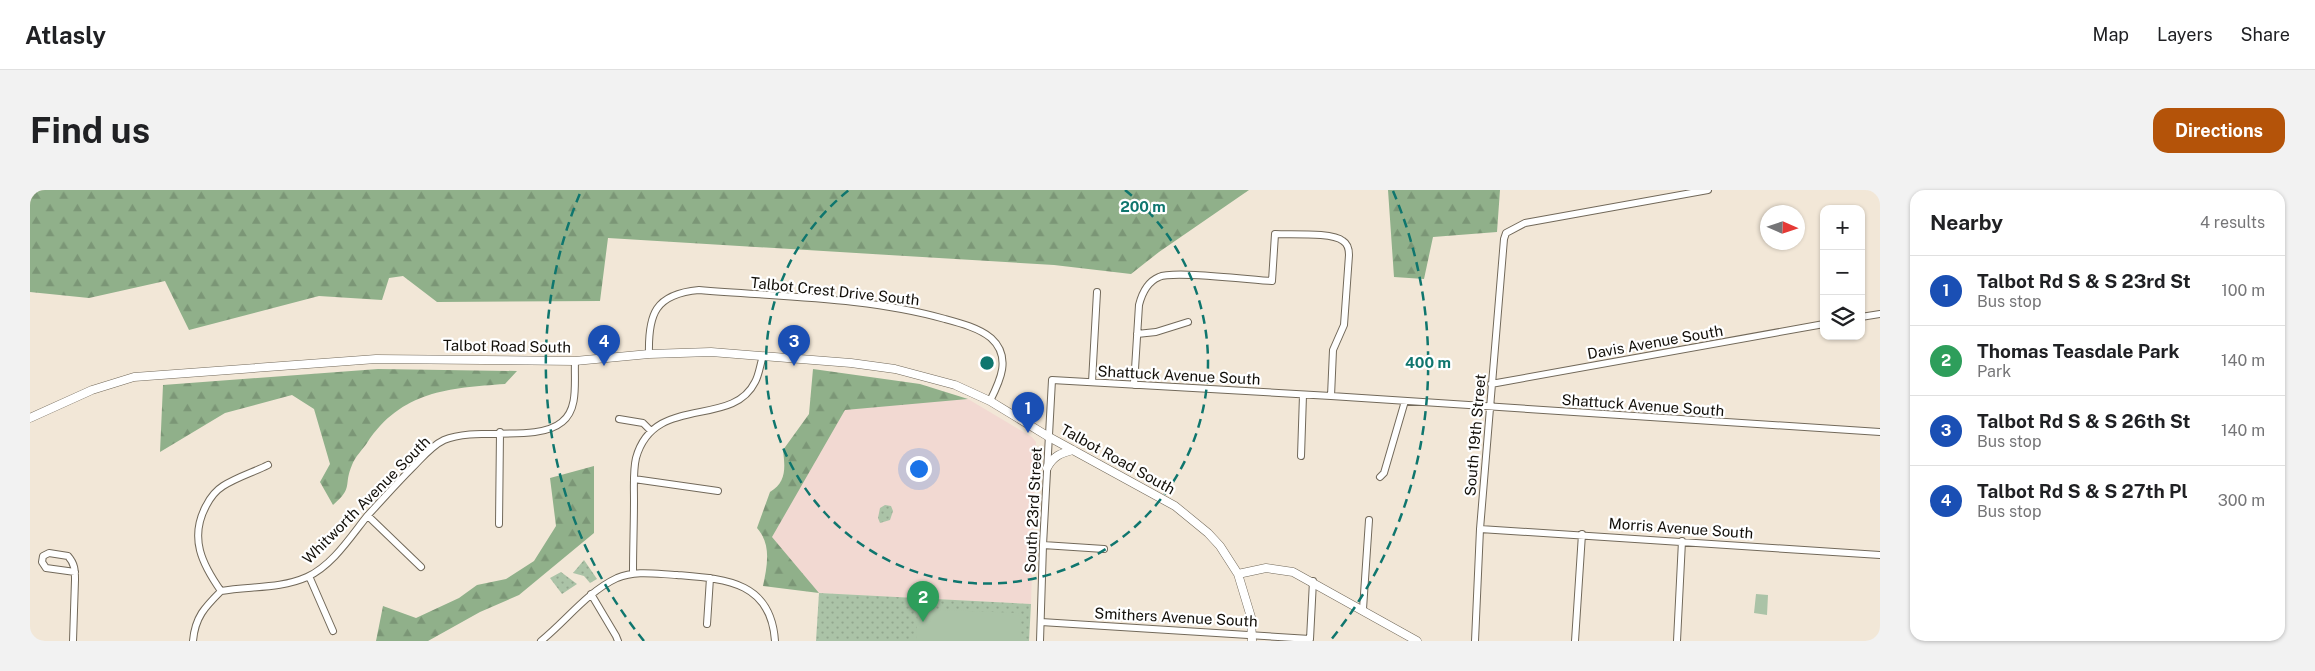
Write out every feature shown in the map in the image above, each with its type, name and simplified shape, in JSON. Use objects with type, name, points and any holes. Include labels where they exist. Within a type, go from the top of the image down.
[{"type":"street","name":"South 19th Street","points":[[1475,641],[1480,529],[1489,408],[1506,233],[1514,227],[1525,223],[1708,190]]},
{"type":"street","points":[[1134,385],[1141,296],[1146,287],[1159,277],[1168,274],[1272,281],[1276,234],[1333,236],[1344,241],[1348,246],[1349,255],[1344,326],[1333,350],[1331,396]]},
{"type":"street","name":"Talbot Crest Drive South","points":[[649,354],[650,321],[656,308],[665,299],[687,291],[709,290],[910,309],[958,323],[982,332],[992,339],[1002,359],[1004,371],[990,401]]},
{"type":"street","points":[[1092,382],[1097,292]]},
{"type":"street","points":[[1865,316],[1880,314]]},
{"type":"street","points":[[1137,334],[1156,332],[1188,322]]},
{"type":"street","name":"Davis Avenue South","points":[[1491,384],[1820,325]]},
{"type":"street","name":"Talbot Road South","points":[[30,418],[92,390],[134,377],[376,359],[574,361],[649,354],[711,352],[895,368],[956,385],[990,401],[1049,437],[1175,506],[1192,518],[1220,546],[1238,574],[1246,598],[1252,638]]},
{"type":"street","points":[[633,572],[634,479],[636,458],[643,442],[651,431],[677,417],[712,410],[737,401],[748,392],[755,382],[763,356]]},
{"type":"street","name":"Whitworth Avenue South","points":[[221,591],[275,586],[309,576],[340,548],[431,448],[444,440],[466,435],[500,432],[542,432],[561,423],[567,417],[572,407],[574,361]]},
{"type":"street","name":"Shattuck Avenue South","points":[[1052,380],[1331,396],[1489,408],[1880,432]]},
{"type":"street","name":"South 23rd Street","points":[[1040,641],[1052,380]]},
{"type":"street","points":[[1300,456],[1303,395]]},
{"type":"street","points":[[1380,477],[1384,473],[1405,401]]},
{"type":"street","points":[[619,419],[643,423],[651,431]]},
{"type":"street","points":[[500,432],[500,524]]},
{"type":"street","points":[[1047,468],[1051,460],[1060,453],[1073,450]]},
{"type":"street","points":[[193,641],[197,618],[221,591],[210,574],[198,544],[197,531],[201,516],[215,492],[223,486],[268,465]]},
{"type":"street","points":[[634,479],[718,491]]},
{"type":"street","points":[[368,516],[421,567]]},
{"type":"street","points":[[1362,609],[1369,520]]},
{"type":"street","name":"Morris Avenue South","points":[[1480,529],[1582,534],[1880,555]]},
{"type":"street","points":[[1575,641],[1582,534]]},
{"type":"street","points":[[1677,641],[1682,541]]},
{"type":"street","points":[[1043,545],[1104,549]]},
{"type":"street","points":[[73,641],[75,572],[72,561],[68,556],[49,553],[43,556],[42,562],[46,568],[75,572]]},
{"type":"street","points":[[1238,574],[1255,568],[1280,568],[1293,572],[1313,581],[1417,641]]},
{"type":"street","points":[[541,641],[561,625],[591,594],[609,582],[633,572],[710,578],[735,582],[761,600],[771,622],[775,641]]},
{"type":"street","points":[[309,576],[333,631]]},
{"type":"street","points":[[707,624],[710,578]]},
{"type":"street","name":"Smithers Avenue South","points":[[1040,622],[1252,638],[1310,639],[1313,581]]},
{"type":"street","points":[[591,594],[618,641]]},
{"type":"shaded area","points":[[968,399],[1032,437],[1036,442],[1031,604],[819,593],[766,544],[840,408]]},
{"type":"green space","points":[[30,190],[1249,190],[1159,252],[1131,274],[1054,265],[608,238],[600,301],[437,302],[403,276],[389,278],[382,300],[319,296],[189,330],[165,281],[89,298],[30,292]]},
{"type":"green space","points":[[1388,190],[1500,190],[1497,232],[1433,237],[1424,279],[1394,277]]},
{"type":"green space","points":[[378,369],[517,371],[505,384],[446,391],[411,403],[395,412],[380,426],[353,462],[346,490],[333,505],[320,482],[330,464],[314,409],[292,395],[225,413],[160,452],[163,385]]},
{"type":"green space","points":[[813,369],[920,384],[968,399],[845,410],[772,537],[819,593],[763,586],[767,563],[767,549],[765,541],[757,528],[770,492],[776,488],[784,474],[783,450],[809,414]]},
{"type":"green space","points":[[594,466],[594,533],[519,595],[480,612],[428,641],[376,641],[383,606],[416,618],[459,598],[477,585],[506,579],[534,561],[556,526],[550,478]]},
{"type":"green space","points":[[885,505],[891,506],[893,511],[890,520],[880,523],[878,518],[880,508]]},
{"type":"green space","points":[[584,560],[597,579],[590,583],[584,576],[573,573]]},
{"type":"green space","points":[[561,572],[577,584],[562,594],[550,578]]},
{"type":"green space","points":[[819,593],[1031,604],[1029,641],[816,641]]},
{"type":"green space","points":[[1756,594],[1768,595],[1767,615],[1754,613]]},
{"type":"green space","points":[[918,609],[1018,613],[1021,620],[1020,641],[916,641]]},
{"type":"place","name":"Talbot Rd S & S 27th Pl","points":[[604,366]]},
{"type":"place","name":"Talbot Rd S & S 26th St","points":[[794,366]]},
{"type":"place","name":"Talbot Rd S & S 23rd St","points":[[1028,433]]},
{"type":"place","name":"Thomas Teasdale Park","points":[[923,622]]}]
